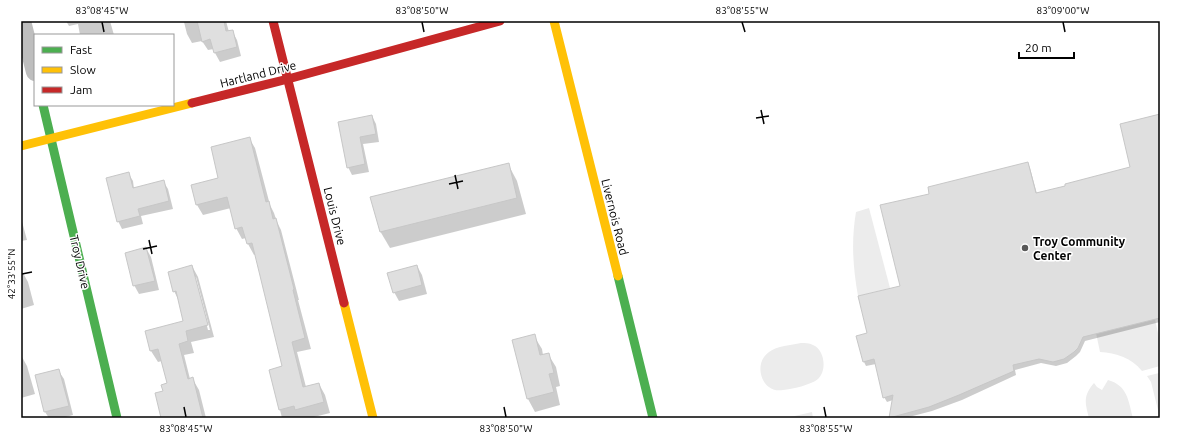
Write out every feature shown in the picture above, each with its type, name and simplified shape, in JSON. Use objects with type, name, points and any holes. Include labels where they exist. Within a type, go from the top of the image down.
[{"type":"street","points":[[22,21],[34,68]]},
{"type":"street","name":"Louis Drive","points":[[274,21],[372,418]]},
{"type":"street","name":"Hartland Drive","points":[[21,146],[288,79],[500,21]]},
{"type":"street","name":"Livernois Road","points":[[554,21],[653,418]]},
{"type":"street","name":"Troy Drive","points":[[43,106],[117,418]]},
{"type":"shaded area","points":[[869,208],[890,288],[858,296],[853,254],[854,223],[856,212]]},
{"type":"shaded area","points":[[1155,319],[1160,343],[1160,366],[1142,371],[1138,366],[1123,357],[1100,352],[1096,333]]},
{"type":"shaded area","points":[[801,343],[812,344],[820,351],[824,366],[821,375],[815,381],[796,388],[776,390],[770,387],[765,383],[760,370],[764,357],[776,348]]},
{"type":"shaded area","points":[[1159,373],[1160,418],[1151,382],[1147,376]]},
{"type":"shaded area","points":[[1108,380],[1120,386],[1126,394],[1133,418],[1089,418],[1086,399],[1090,388],[1094,383],[1102,390]]},
{"type":"shaded area","points":[[812,412],[813,418],[786,418]]},
{"type":"building","points":[[197,21],[224,21],[226,31],[233,30],[237,47],[214,53],[210,39],[202,42]]},
{"type":"building","name":"Troy Community Center","points":[[1160,114],[1160,318],[1083,337],[1078,348],[1064,359],[1053,362],[1039,359],[1013,365],[1014,371],[959,395],[929,407],[889,418],[893,395],[883,398],[874,359],[863,362],[856,336],[867,333],[858,296],[900,286],[880,205],[929,194],[928,187],[1028,162],[1036,193],[1130,167],[1120,124]]},
{"type":"building","points":[[372,115],[376,134],[360,137],[365,164],[347,168],[338,122]]},
{"type":"building","points":[[250,137],[266,202],[269,201],[273,219],[276,218],[305,338],[292,342],[303,387],[319,383],[324,402],[295,410],[294,406],[279,410],[269,370],[282,366],[252,243],[247,244],[242,227],[235,229],[227,197],[196,205],[191,185],[218,178],[211,147]]},
{"type":"building","points":[[509,163],[517,198],[380,232],[370,197]]},
{"type":"building","points":[[129,172],[133,188],[164,180],[169,201],[138,209],[140,216],[117,222],[106,178]]},
{"type":"building","points":[[146,247],[155,281],[133,286],[125,253]]},
{"type":"building","points":[[192,265],[208,325],[186,331],[188,341],[179,344],[188,379],[193,377],[203,418],[161,418],[155,393],[163,391],[161,385],[167,383],[158,349],[150,351],[145,331],[183,321],[176,291],[173,292],[168,272]]},
{"type":"building","points":[[417,265],[422,285],[393,293],[387,273]]},
{"type":"building","points":[[535,334],[540,355],[549,353],[554,373],[549,374],[554,392],[527,399],[512,340]]},
{"type":"building","points":[[59,369],[69,406],[44,412],[35,375]]},
{"type":"traffic: fast","points":[[43,106],[117,418]]},
{"type":"traffic: fast","points":[[618,276],[653,418]]},
{"type":"traffic: slow","points":[[554,21],[618,276]]},
{"type":"traffic: slow","points":[[21,146],[192,103]]},
{"type":"traffic: slow","points":[[344,303],[373,418]]},
{"type":"traffic: jam","points":[[273,21],[344,303]]},
{"type":"traffic: jam","points":[[192,103],[288,79],[500,21]]},
{"type":"place","name":"Troy Community Center","points":[[1025,248]]}]
